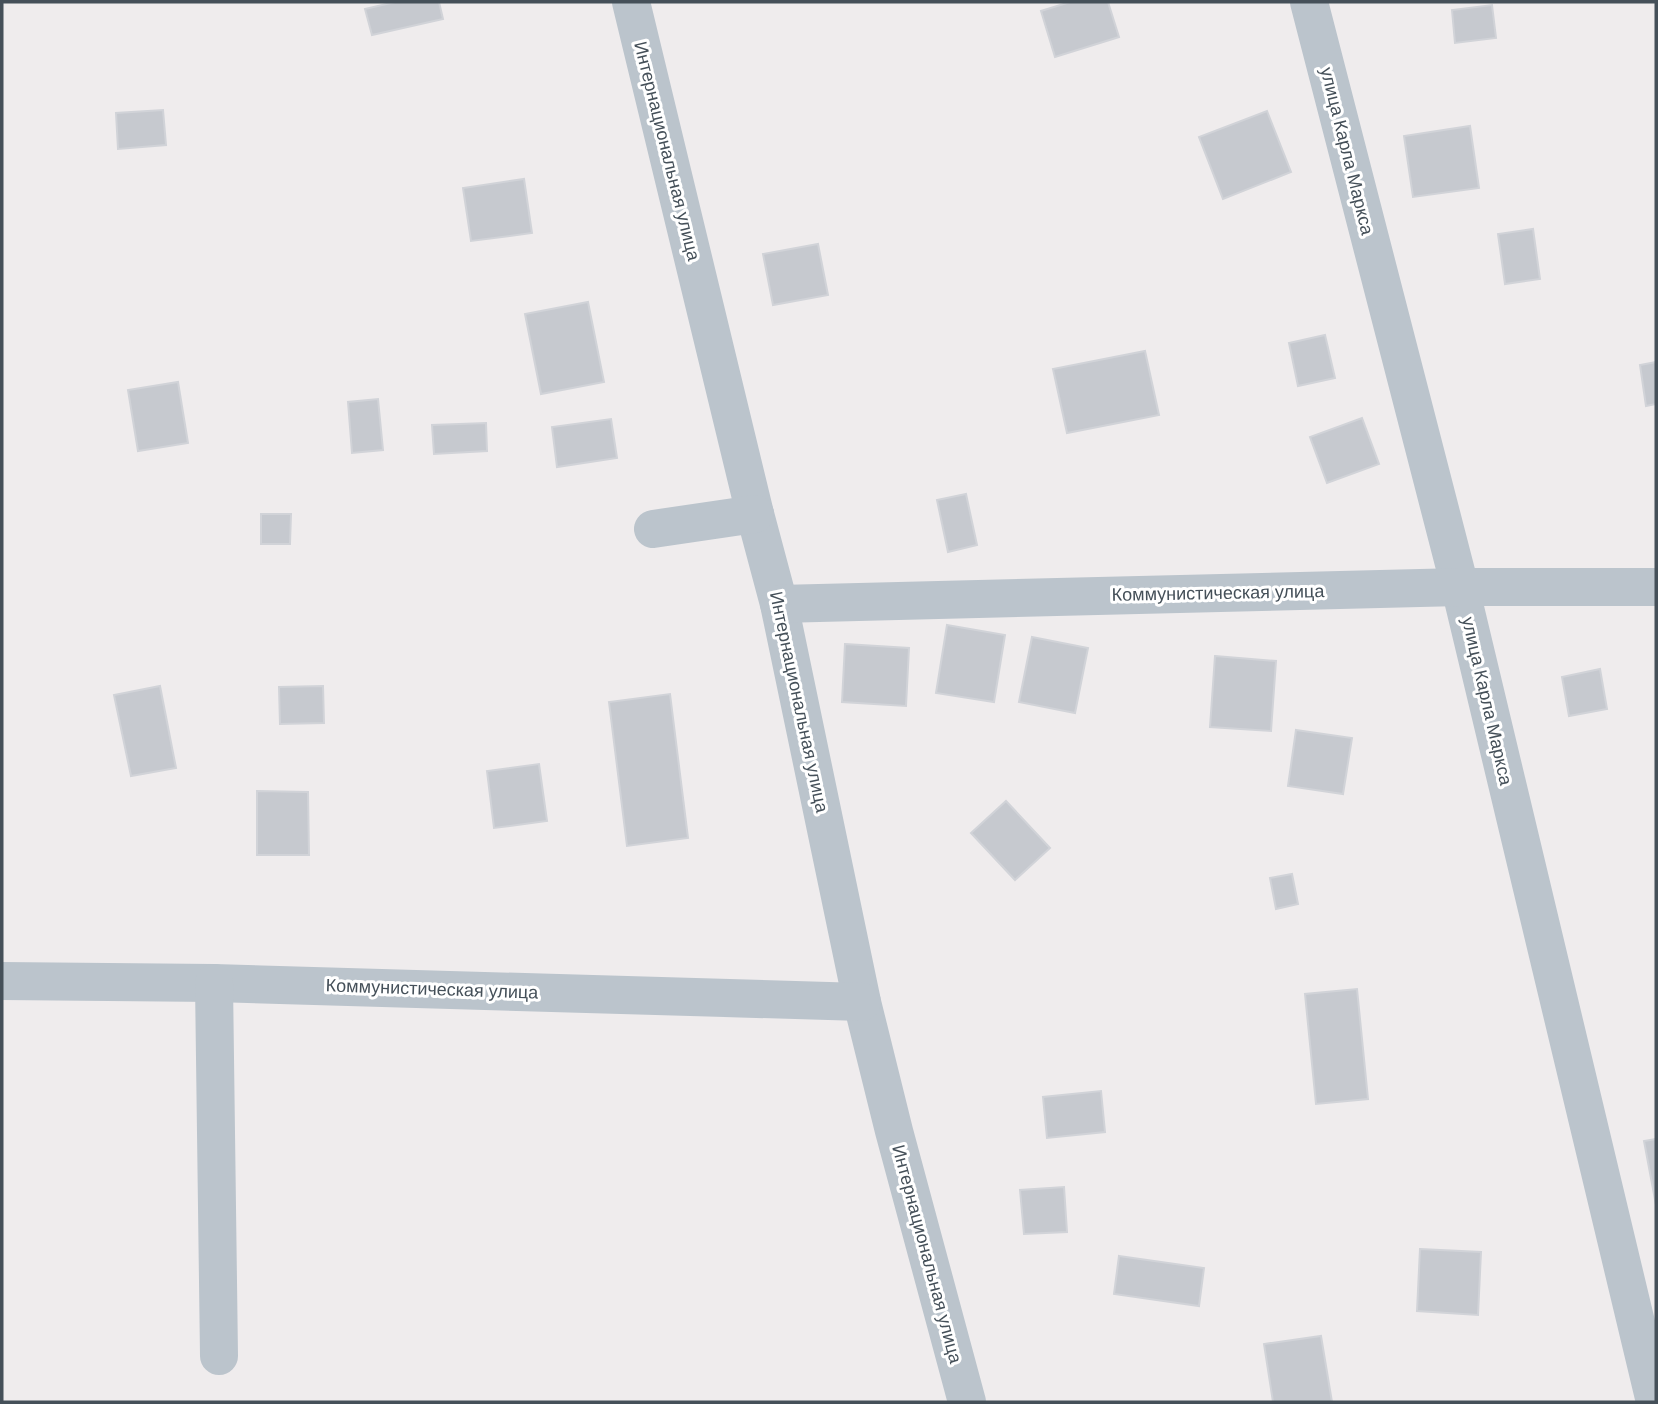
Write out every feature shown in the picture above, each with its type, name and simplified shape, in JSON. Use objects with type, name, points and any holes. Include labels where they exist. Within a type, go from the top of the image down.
[{"type":"street","name":"Интернациональная улица","points":[[631,2],[779,604],[862,1002],[967,1402]]},
{"type":"street","name":"улица Карла Маркса","points":[[1308,2],[1460,587],[1655,1402]]},
{"type":"street","points":[[653,529],[755,514]]},
{"type":"street","name":"Коммунистическая улица","points":[[779,604],[1460,587],[1656,587]]},
{"type":"street","name":"Коммунистическая улица","points":[[2,981],[214,983],[862,1002]]},
{"type":"street","points":[[214,983],[219,1356]]},
{"type":"building","points":[[395,2],[439,2],[443,19],[372,35],[365,9]]},
{"type":"building","points":[[1070,2],[1108,2],[1119,37],[1055,57],[1041,11]]},
{"type":"building","points":[[1492,5],[1496,38],[1455,43],[1452,10]]},
{"type":"building","points":[[163,110],[166,145],[118,149],[116,113]]},
{"type":"building","points":[[1267,111],[1291,172],[1223,199],[1199,137]]},
{"type":"building","points":[[1470,126],[1479,188],[1413,197],[1404,136]]},
{"type":"building","points":[[524,179],[532,233],[471,241],[463,188]]},
{"type":"building","points":[[1533,229],[1540,279],[1505,284],[1498,234]]},
{"type":"building","points":[[818,244],[828,295],[773,305],[763,254]]},
{"type":"building","points":[[588,302],[604,382],[541,394],[525,314]]},
{"type":"building","points":[[1325,335],[1335,378],[1298,386],[1289,343]]},
{"type":"building","points":[[1145,351],[1159,415],[1067,433],[1053,369]]},
{"type":"building","points":[[1656,362],[1656,404],[1646,406],[1640,365]]},
{"type":"building","points":[[178,382],[188,443],[138,451],[128,390]]},
{"type":"building","points":[[378,399],[383,450],[352,453],[348,402]]},
{"type":"building","points":[[1362,418],[1379,464],[1327,483],[1310,437]]},
{"type":"building","points":[[611,419],[617,458],[557,467],[552,427]]},
{"type":"building","points":[[486,423],[487,451],[434,454],[432,425]]},
{"type":"building","points":[[966,494],[977,545],[948,552],[937,500]]},
{"type":"building","points":[[261,514],[291,514],[290,544],[261,544]]},
{"type":"building","points":[[947,625],[1005,635],[994,702],[936,693]]},
{"type":"building","points":[[1032,637],[1088,648],[1075,713],[1019,702]]},
{"type":"building","points":[[845,644],[909,648],[906,706],[842,702]]},
{"type":"building","points":[[1215,656],[1276,661],[1271,731],[1210,727]]},
{"type":"building","points":[[1600,669],[1607,709],[1569,716],[1562,677]]},
{"type":"building","points":[[160,686],[176,768],[131,776],[114,695]]},
{"type":"building","points":[[323,686],[324,723],[280,724],[279,687]]},
{"type":"building","points":[[670,694],[688,838],[627,846],[609,702]]},
{"type":"building","points":[[1296,730],[1352,738],[1343,794],[1288,786]]},
{"type":"building","points":[[539,764],[547,821],[494,828],[487,771]]},
{"type":"building","points":[[257,791],[308,792],[309,855],[257,855]]},
{"type":"building","points":[[1006,801],[1050,848],[1015,880],[971,833]]},
{"type":"building","points":[[1292,874],[1298,904],[1276,909],[1270,878]]},
{"type":"building","points":[[1357,989],[1368,1099],[1316,1104],[1305,994]]},
{"type":"building","points":[[1101,1091],[1105,1132],[1047,1138],[1043,1097]]},
{"type":"building","points":[[1656,1139],[1656,1205],[1644,1141]]},
{"type":"building","points":[[1064,1187],[1067,1232],[1024,1234],[1020,1190]]},
{"type":"building","points":[[1420,1249],[1481,1252],[1478,1315],[1417,1311]]},
{"type":"building","points":[[1119,1256],[1204,1268],[1199,1306],[1114,1294]]},
{"type":"building","points":[[1321,1336],[1332,1402],[1273,1402],[1264,1344]]}]
